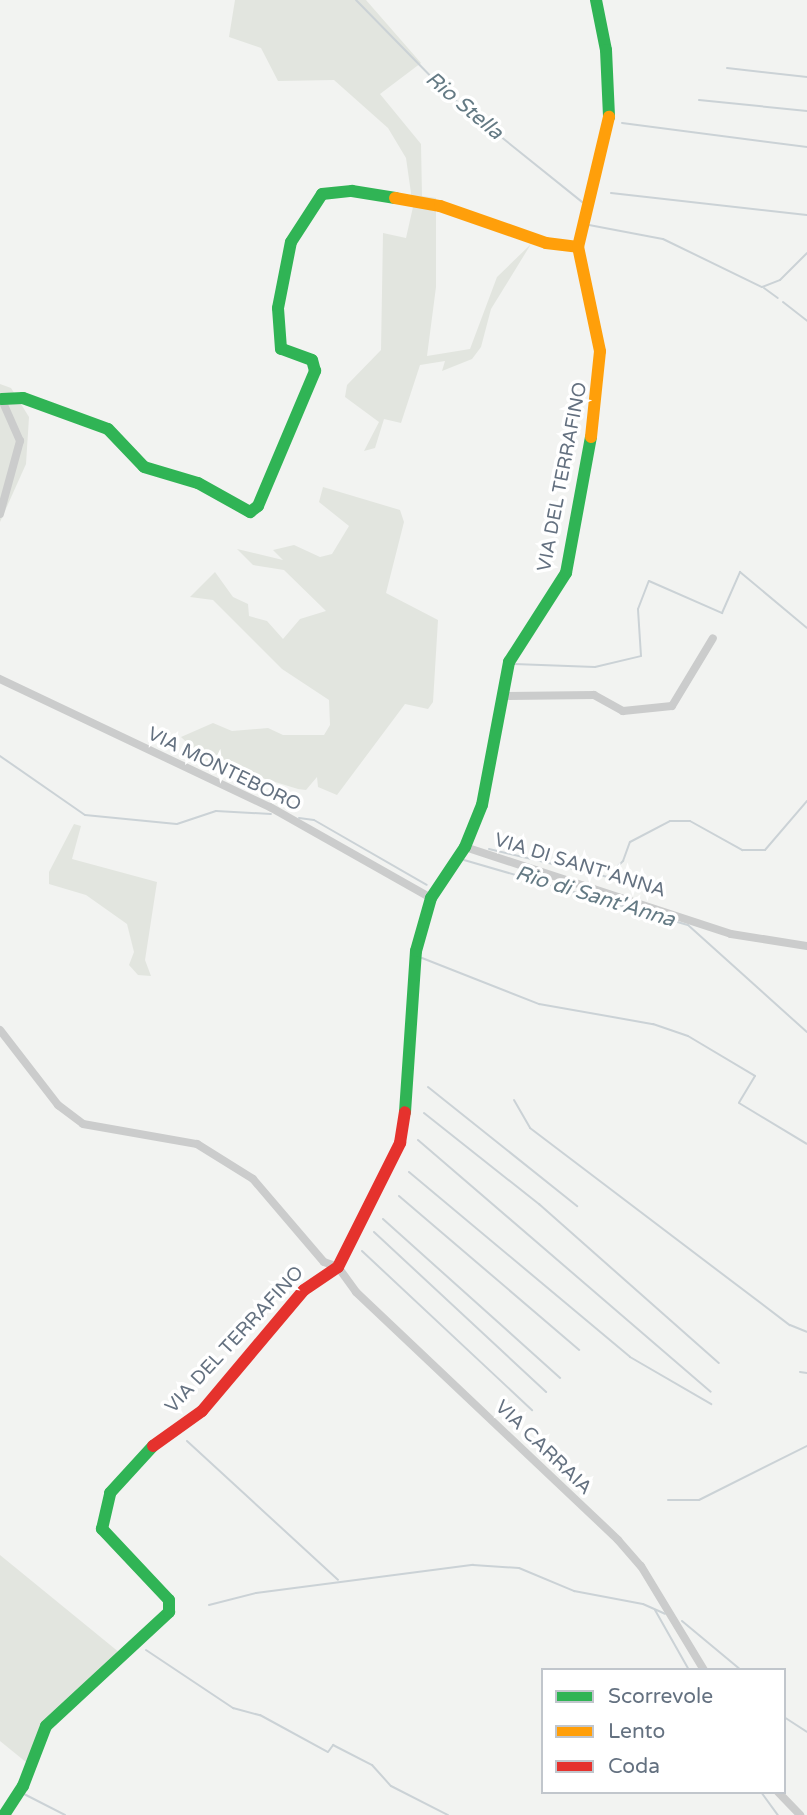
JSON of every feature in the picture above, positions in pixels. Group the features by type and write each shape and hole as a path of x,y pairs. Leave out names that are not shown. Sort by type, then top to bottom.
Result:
{"street":[{"name":"VIA DEL TERRAFINO","path":"4,1815 23,1786 46,1726 169,1612 169,1600 102,1529 110,1493 147,1450 202,1411 304,1290 338,1267 400,1143 410,1075 411,973 431,898 465,847 482,805 502,696 513,653 566,573 600,390 600,351 578,247 609,121 606,51 596,0"},
{"path":"0,514 20,441 1,398 23,398 108,429 144,467 198,483 250,512 258,506 315,371 312,360 281,348 278,309 290,242 323,194 352,191 440,206 551,245 578,247"},
{"path":"502,696 594,695 623,711 672,706 713,638"},
{"name":"VIA MONTEBORO","path":"0,679 270,807 431,898"},
{"name":"VIA DI SANT'ANNA","path":"465,847 731,934 807,946"},
{"name":"VIA CARRAIA","path":"0,1030 66,1113 101,1130 185,1140 220,1155 253,1179 324,1262 338,1267 356,1292 641,1566 703,1668"},
{"path":"780,1794 800,1815"}],"shaded area":[{"path":"235,0 366,0 421,63 380,94 421,144 422,196 436,198 436,287 427,356 470,349 497,277 531,244 491,309 481,347 472,359 442,371 445,361 420,365 401,423 384,419 375,448 364,451 379,422 345,397 347,385 381,350 383,233 406,238 413,207 406,158 388,128 334,80 278,81 261,48 229,37"},
{"path":"0,384 11,388 29,417 26,464 0,522"},
{"path":"323,487 400,510 404,522 386,593 438,620 433,702 428,709 405,704 337,795 318,787 317,777 306,790 298,789 207,761 181,737 213,723 232,731 268,728 283,735 324,735 330,725 329,700 282,669 213,600 190,597 215,572 233,597 248,604 249,616 267,621 283,639 300,619 326,611 284,570 253,565 237,549 283,560 273,550 294,545 320,557 332,554 349,526 319,502"},
{"path":"74,824 81,826 72,859 157,882 145,960 151,976 138,975 129,965 134,952 127,924 86,895 49,884 49,872"},
{"path":"0,1555 120,1653 55,1714 32,1767 0,1741"}],"waterway":[{"name":"Rio Stella","path":"356,0 449,95 582,202"},
{"path":"727,68 807,77"},
{"path":"699,100 807,111"},
{"path":"622,123 807,147"},
{"path":"611,193 807,215"},
{"name":"Rio Stella","path":"589,225 663,239 762,287 780,280 807,253"},
{"path":"764,288 778,298"},
{"path":"783,302 807,321"},
{"path":"514,664 595,667 641,656 638,609 649,581 722,613 740,572 807,628"},
{"name":"Rio di Sant'Anna","path":"0,756 85,815 177,824 216,811 271,814"},
{"path":"489,849 607,877 623,861 630,842 670,821 690,821 742,850 765,850 807,801"},
{"name":"Rio di Sant'Anna","path":"299,818 314,820 427,885"},
{"name":"Rio di Sant'Anna","path":"464,860 688,925 807,1032"},
{"path":"422,958 539,1004 653,1024 688,1036 755,1076 739,1103 807,1144"},
{"path":"428,1087 577,1206"},
{"path":"514,1100 530,1128 790,1325 807,1332"},
{"path":"424,1113 539,1204 719,1363"},
{"path":"418,1140 711,1392"},
{"path":"409,1172 630,1357 711,1404"},
{"path":"399,1196 579,1350"},
{"path":"383,1219 560,1378"},
{"path":"374,1232 546,1392"},
{"path":"362,1251 532,1410"},
{"path":"800,1372 807,1373"},
{"path":"187,1441 338,1580"},
{"path":"668,1500 699,1500 807,1446"},
{"path":"209,1605 256,1593 473,1565 519,1568 574,1591 643,1604 665,1614"},
{"path":"655,1610 688,1668"},
{"path":"682,1621 739,1668"},
{"path":"146,1650 233,1708 260,1715 328,1752 333,1745 372,1765 391,1786 448,1815"},
{"path":"786,1718 807,1732"},
{"path":"24,1794 65,1815"},
{"path":"762,1794 778,1815"}],"traffic: fast":[{"path":"596,0 606,50 609,117"},
{"path":"2,399 23,398 108,429 144,467 198,483 250,512 258,506 315,371 312,360 281,349 278,308 291,242 322,194 352,191 395,198"},
{"path":"405,1112 416,951 431,898 465,847 482,805 509,662 566,573 591,437"},
{"path":"4,1815 23,1786 46,1726 169,1612 169,1600 102,1529 110,1493 153,1446"}],"traffic: slow":[{"path":"591,437 600,351 578,247 609,117"},
{"path":"395,198 440,206 546,243 578,247"}],"traffic: jam":[{"path":"153,1446 202,1411 304,1290 338,1267 400,1143 405,1112"}]}
